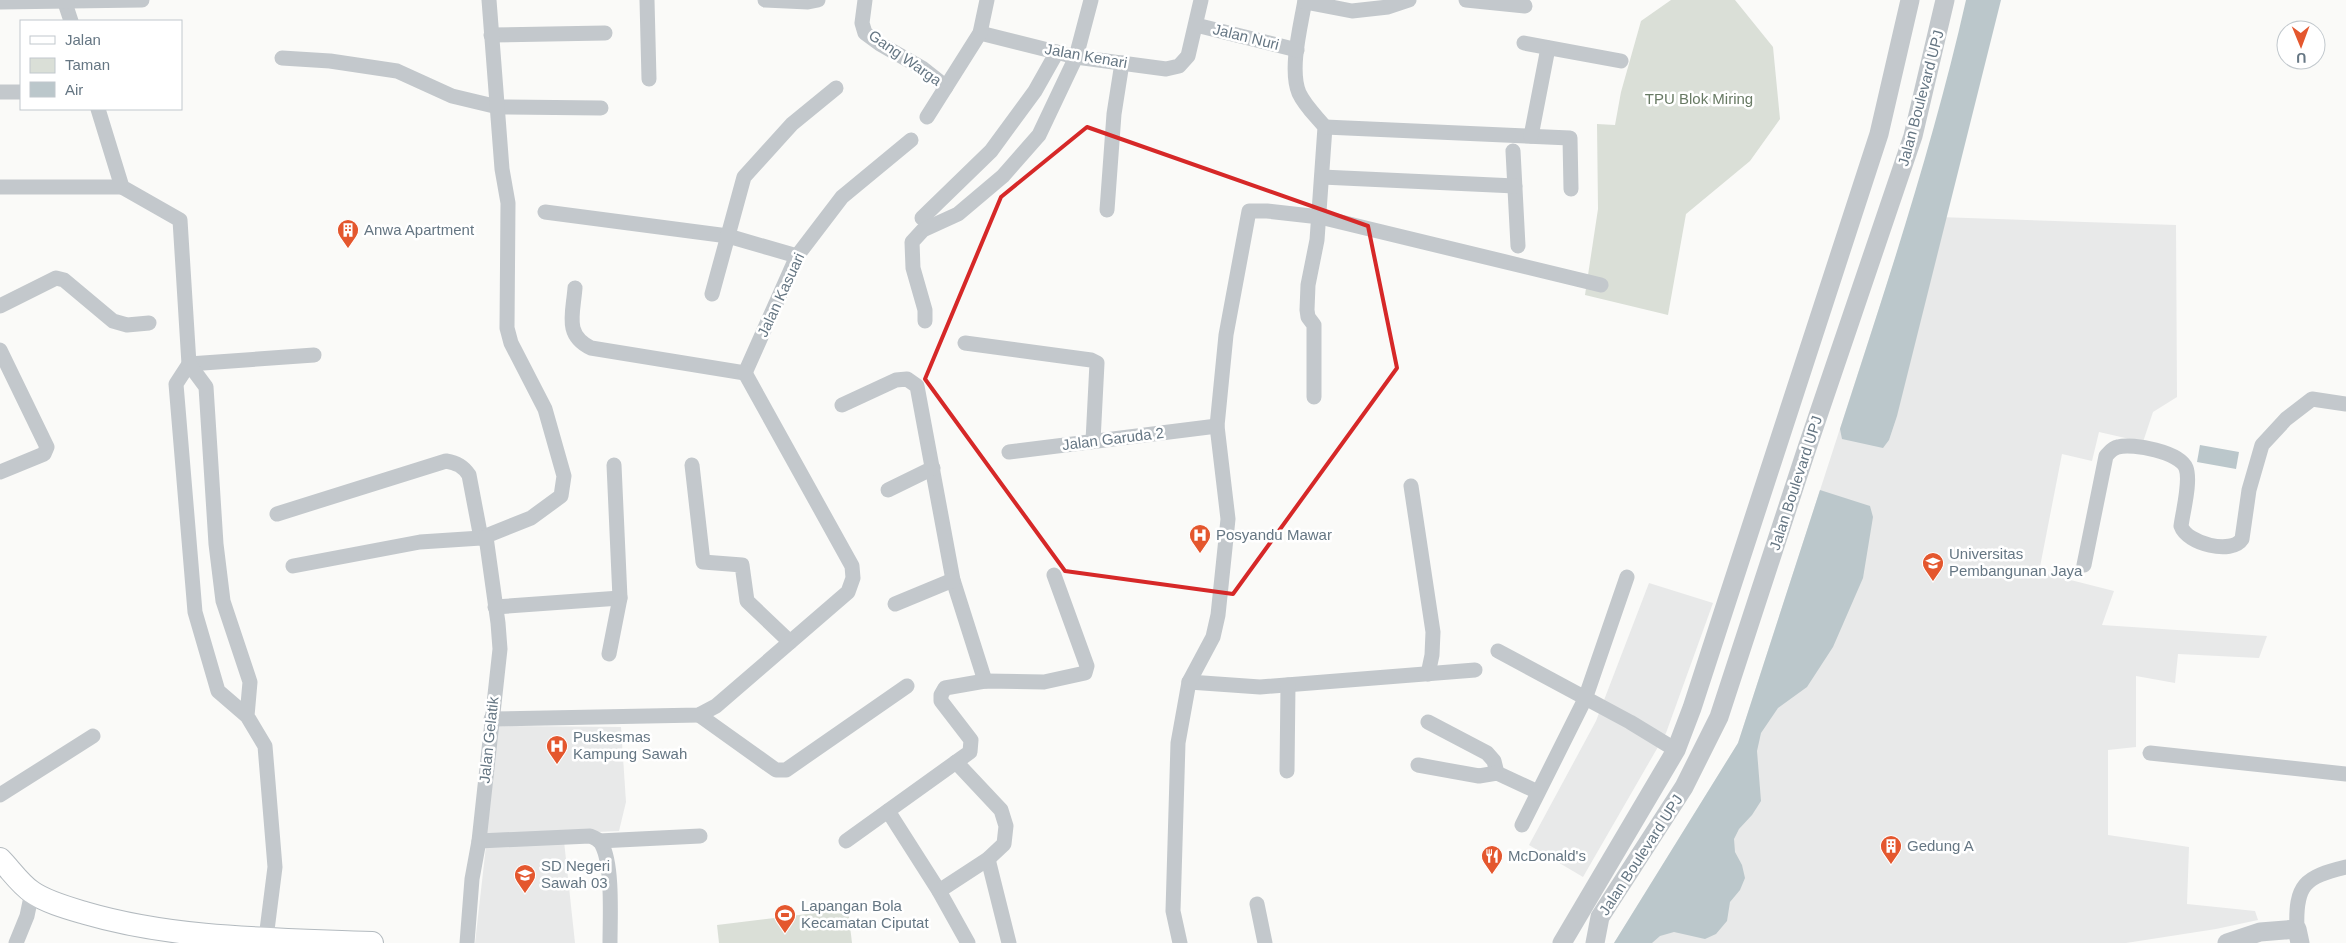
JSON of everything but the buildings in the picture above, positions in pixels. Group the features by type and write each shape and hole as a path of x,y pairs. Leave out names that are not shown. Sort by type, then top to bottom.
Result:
{"main road":[{"path":"0,859 32,892 69,909 114,921 168,931 372,943"}],"street":[{"path":"0,2 142,0"},
{"path":"293,566 420,542 483,537 531,518 562,496 564,481 545,409 510,343 507,328 507,184 502,168 489,0"},
{"path":"647,0 649,80"},
{"path":"765,0 818,0"},
{"name":"Gang Warga","path":"865,0 862,23 865,33 880,44 922,68 946,87"},
{"path":"927,116 980,33 987,0"},
{"path":"925,321 925,310 913,268 912,242 923,230 958,214 1003,176 1039,135 1076,57 1091,0"},
{"path":"1196,25 1201,0"},
{"path":"1314,397 1314,325 1308,317 1308,285 1320,217 1325,127 1306,105 1298,91 1297,50 1305,1 1352,11 1388,7 1409,0"},
{"path":"1466,0 1525,6"},
{"name":"Jalan Boulevard UPJ","path":"1562,943 1676,750 1692,708 1879,134 1910,0"},
{"name":"Jalan Boulevard UPJ","path":"1596,943 1600,917 1684,787 1719,717 1807,448 1913,136 1946,0"},
{"path":"64,1 71,20"},
{"name":"Jalan Kenari","path":"980,33 1076,57 1166,69 1179,66 1188,56 1196,25"},
{"name":"Jalan Nuri","path":"1196,25 1297,50"},
{"path":"491,35 605,33"},
{"path":"1524,43 1621,61"},
{"path":"1531,136 1548,48"},
{"path":"922,218 991,151 1035,90 1057,52"},
{"path":"282,58 330,61 397,71 452,96 498,108 601,108"},
{"path":"1107,210 1114,114 1122,63"},
{"path":"712,294 744,177 792,124 836,88"},
{"path":"0,92 20,92"},
{"path":"98,110 122,187"},
{"path":"1325,127 1570,138 1571,189"},
{"name":"Jalan Kasuari","path":"746,373 797,256 842,197 911,140"},
{"path":"1514,151 1518,246"},
{"path":"1322,176 1515,186"},
{"path":"0,187 122,187 180,220 189,364 206,387 216,544 223,601 250,682 247,716"},
{"path":"1180,943 1173,911 1178,743 1189,682 1213,637 1218,615 1228,520 1217,426 1226,335 1249,211 1267,211 1320,217 1602,285"},
{"path":"545,212 728,236 797,256"},
{"path":"0,306 56,278 64,280 113,321 127,325 149,323"},
{"path":"492,719 699,715 716,706 848,592 853,578 852,566 746,373 592,348 583,344 576,337 572,329 575,288"},
{"path":"965,343 1091,360 1097,364 1093,441"},
{"path":"0,350 47,447 44,454 0,472"},
{"path":"189,364 314,356"},
{"path":"189,364 176,384 195,612 218,691 247,716 265,746 275,858 266,938"},
{"path":"842,405 896,380 907,379 917,386 953,580 985,681"},
{"path":"2084,565 2106,456 2110,451 2117,447 2145,446 2182,461 2186,468 2187,478 2181,526 2183,533 2190,538 2207,544 2232,547 2239,543 2242,538 2249,490 2262,445 2286,419 2312,399 2346,404"},
{"name":"Jalan Garuda 2","path":"1009,452 1217,426"},
{"path":"1780,438 1807,448"},
{"name":"Jalan Gelatik","path":"277,514 446,461 464,467 469,475 483,537 500,649 472,879 467,943"},
{"path":"609,654 620,598 614,465"},
{"path":"692,465 703,562 742,565 747,601 790,642"},
{"path":"888,490 933,468"},
{"path":"1411,486 1433,632 1432,655 1428,674"},
{"path":"846,841 970,752 970,740 941,701 941,695 945,688 985,681 1044,682 1085,673 1087,670 1054,575"},
{"path":"1522,825 1584,699 1627,577"},
{"path":"895,604 953,580"},
{"path":"495,607 620,598"},
{"path":"1498,651 1584,699 1630,722 1676,750"},
{"path":"1189,682 1260,687 1475,670"},
{"path":"1288,685 1288,771"},
{"path":"699,715 776,770 786,770 908,686"},
{"path":"1428,722 1486,753 1494,761 1497,773"},
{"path":"0,795 93,736"},
{"path":"2150,753 2346,774"},
{"path":"939,891 988,859 1004,844 1006,826 1001,810 956,762"},
{"path":"1418,764 1479,776 1497,773 1538,792"},
{"path":"888,811 939,891 968,943"},
{"path":"478,841 590,836 599,841 603,846 608,872 610,943"},
{"path":"599,841 700,836"},
{"path":"988,859 1004,941"},
{"path":"2227,943 2260,932 2298,936 2299,896 2308,883 2318,874 2346,867"},
{"path":"16,943 27,916 32,892"},
{"path":"1257,904 1265,943"}],"highlighted area":[{"path":"1087,127 1368,226 1397,368 1233,594 1065,571 925,379 1001,197"}],"shaded area":[{"name":"Universitas Pembangunan Jaya","path":"1909,216 2176,225 2177,397 2153,412 2143,442 2099,432 2092,461 2062,454 2039,572 2114,591 2102,625 2267,636 2259,658 2178,654 2175,683 2136,676 2136,747 2108,750 2108,835 2189,847 2187,904 2255,911 2258,920 2216,929 2126,943 1614,943 1738,743"},
{"path":"1649,583 1713,603 1666,733 1583,877 1529,845 1596,721"},
{"name":"Puskesmas Kampung Sawah","path":"494,726 621,727 626,802 619,831 485,837"},
{"name":"SD Negeri Sawah 03","path":"564,841 575,943 475,943 486,846"}],"green space":[{"name":"TPU Blok Miring","path":"1671,0 1735,0 1773,47 1780,119 1750,161 1686,214 1668,315 1585,295 1598,209 1597,124 1615,125 1621,92 1641,21"},
{"name":"Lapangan Bola Kecamatan Ciputat","path":"848,909 852,943 719,943 717,925"}],"water":[{"path":"1966,0 2001,0 1897,416 1889,440 1883,448 1842,439 1840,429 1924,162"},
{"path":"2200,445 2239,452 2236,469 2197,462"},
{"path":"1820,490 1870,506 1873,517 1863,578 1833,647 1807,687 1778,708 1761,733 1757,751 1761,801 1752,815 1739,829 1734,839 1735,852 1742,865 1745,878 1740,890 1730,902 1727,921 1716,934 1705,939 1674,932 1660,936 1652,943 1614,943 1738,743"}],"place":[{"name":"Anwa Apartment","path":"348,249"},
{"name":"Posyandu Mawar","path":"1200,554"},
{"name":"Universitas Pembangunan Jaya","path":"1933,582"},
{"name":"Puskesmas Kampung Sawah","path":"557,765"},
{"name":"Gedung A","path":"1891,865"},
{"name":"McDonald's","path":"1492,875"},
{"name":"SD Negeri Sawah 03","path":"525,894"},
{"name":"Lapangan Bola Kecamatan Ciputat","path":"785,934"}]}
